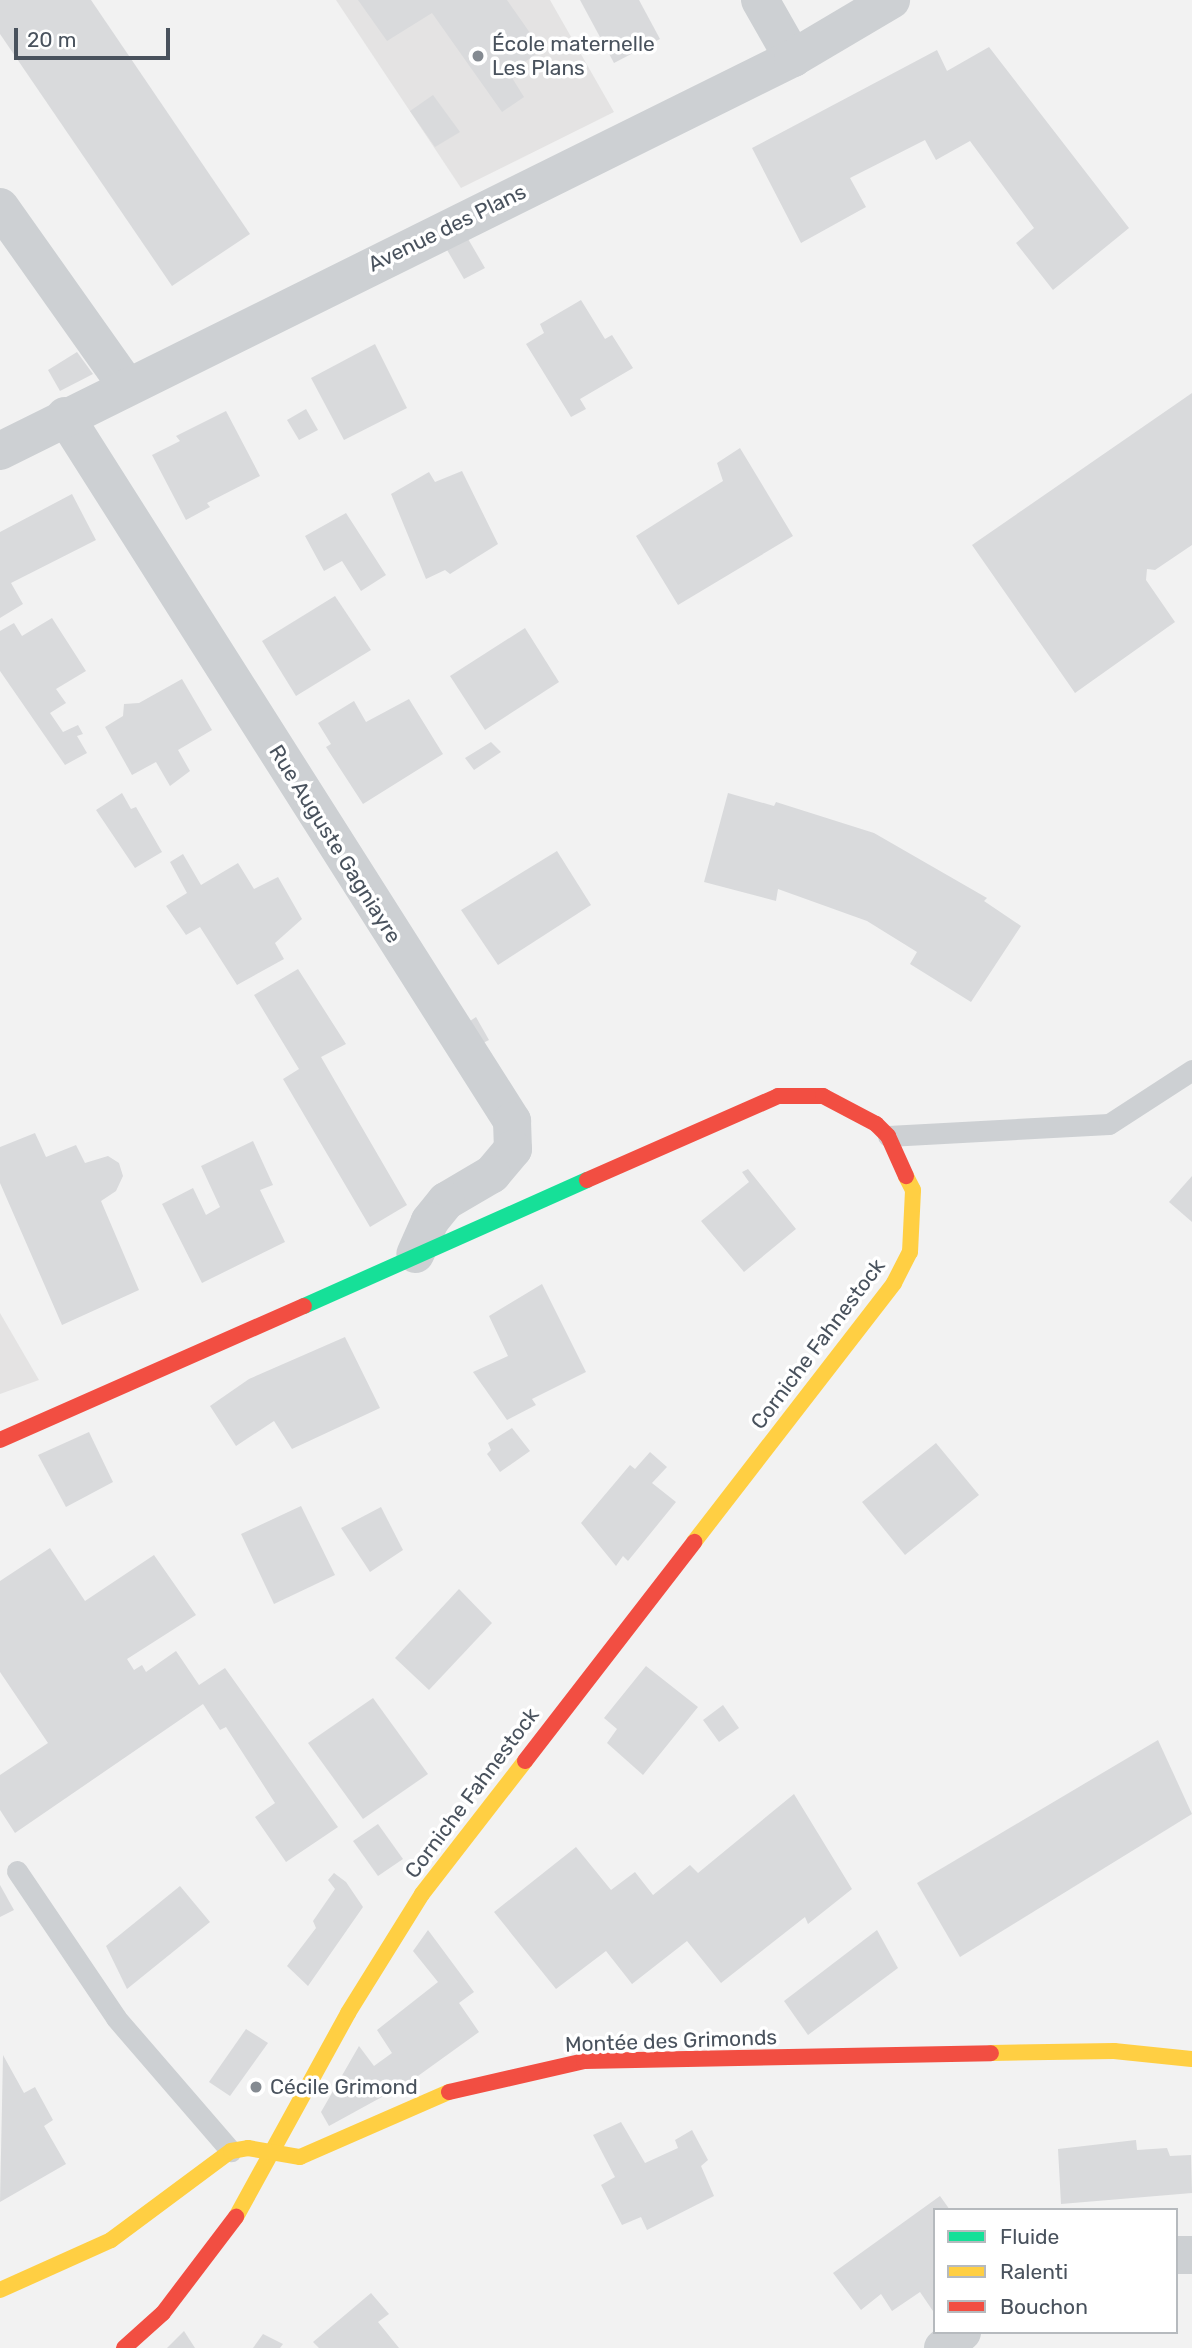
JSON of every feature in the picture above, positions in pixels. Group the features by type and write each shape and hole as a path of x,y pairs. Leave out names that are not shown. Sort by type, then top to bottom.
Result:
{"main road":[{"name":"Corniche Fahnestock","path":"0,1440 415,1254 778,1096 823,1096 856,1109 888,1136 913,1190 915,1220 910,1252 894,1283 422,1894 348,2012 208,2259 163,2313 124,2348"},
{"name":"Montée des Grimonds","path":"231,2151 271,2152 300,2157 464,2085 584,2061 1114,2051 1192,2059"},
{"path":"0,2290 111,2240 231,2151"}],"street":[{"path":"760,0 793,58"},
{"name":"Avenue des Plans","path":"0,451 126,385 793,58 891,0"},
{"path":"0,207 126,385"},
{"name":"Rue Auguste Gagniayre","path":"65,416 512,1121 513,1149 492,1174 446,1201 430,1221 415,1254"},
{"path":"943,2348 959,2334"}],"lane":[{"path":"888,1136 1109,1124 1192,1070"},
{"path":"17,1871 117,2018 231,2151"}],"shaded area":[{"name":"École maternelle Les Plans","path":"336,0 550,0 614,112 461,188"},
{"path":"0,1313 39,1380 0,1394"}],"building":[{"path":"0,0 91,0 250,234 172,286 0,34"},
{"path":"358,0 507,0 542,50 509,73 524,97 502,112 432,13 387,41"},
{"path":"580,0 639,0 660,39 614,63"},
{"path":"989,47 1129,228 1053,290 1016,243 1034,228 970,141 936,160 925,140 850,178 866,207 801,243 752,148 937,50 947,71"},
{"path":"433,95 460,132 435,147 410,111"},
{"path":"464,232 485,268 464,279 443,243"},
{"path":"581,300 605,339 612,335 633,368 580,399 586,409 571,417 526,344 544,333 540,324"},
{"path":"375,344 407,408 344,440 311,378"},
{"path":"77,352 93,374 60,391 48,370"},
{"path":"1192,393 1192,545 1155,570 1147,569 1146,580 1175,622 1075,693 972,545"},
{"path":"306,409 318,430 299,440 287,420"},
{"path":"226,411 260,476 207,503 210,507 186,520 152,455 180,441 176,436"},
{"path":"740,448 793,536 678,605 636,536 723,481 717,463"},
{"path":"462,471 498,544 450,574 445,570 426,579 391,494 429,472 435,482"},
{"path":"72,494 96,540 11,583 23,604 0,618 0,532"},
{"path":"346,513 386,575 361,591 342,561 324,571 305,536"},
{"path":"335,596 371,650 296,696 262,641"},
{"path":"52,618 86,671 56,689 66,703 50,713 63,732 78,725 83,734 77,736 87,753 65,765 0,671 0,631 14,623 22,636"},
{"path":"525,628 559,682 485,730 450,676"},
{"path":"182,679 212,730 178,750 190,771 170,786 156,762 132,775 105,727 123,716 124,704 139,703"},
{"path":"409,699 443,754 363,804 326,747 331,744 318,723 354,701 366,722"},
{"path":"491,742 501,752 474,770 465,758"},
{"path":"122,793 131,809 136,807 162,852 135,868 96,810"},
{"path":"728,793 774,806 776,802 874,833 987,898 984,901 1021,926 971,1002 910,964 917,952 867,921 778,889 776,901 704,882"},
{"path":"557,851 591,905 498,965 461,910"},
{"path":"183,854 201,885 238,863 254,889 278,877 302,919 275,943 284,959 237,985 200,927 186,935 166,906 187,893 170,862"},
{"path":"298,969 346,1044 321,1057 407,1205 370,1227 283,1079 299,1069 254,995"},
{"path":"476,1017 489,1040 481,1044 467,1023"},
{"path":"35,1133 46,1157 76,1145 85,1163 108,1156 119,1163 123,1176 116,1191 101,1201 139,1290 62,1325 0,1183 0,1147"},
{"path":"253,1141 273,1185 260,1190 285,1242 202,1283 162,1204 193,1188 206,1215 220,1207 201,1166"},
{"path":"748,1169 796,1229 744,1272 701,1221 749,1182 742,1172"},
{"path":"1192,1176 1192,1222 1169,1202"},
{"path":"542,1284 586,1372 532,1399 536,1405 507,1420 473,1372 508,1356 489,1316"},
{"path":"345,1337 380,1408 292,1449 274,1421 236,1446 210,1406 249,1379"},
{"path":"512,1428 530,1451 500,1472 487,1454 491,1450 488,1443"},
{"path":"89,1432 113,1482 66,1507 38,1455"},
{"path":"936,1443 979,1495 905,1555 862,1502"},
{"path":"650,1452 667,1467 652,1483 676,1502 628,1561 623,1556 616,1566 581,1523 630,1465 635,1469"},
{"path":"301,1506 335,1575 274,1604 241,1534"},
{"path":"381,1507 403,1550 370,1572 341,1528"},
{"path":"50,1548 85,1601 154,1555 196,1615 127,1659 134,1670 142,1665 146,1672 176,1651 199,1685 225,1668 338,1827 286,1862 255,1817 275,1803 226,1727 220,1730 203,1704 15,1833 0,1810 0,1775 48,1743 0,1672 0,1581"},
{"path":"459,1589 492,1623 429,1690 395,1658"},
{"path":"646,1666 698,1707 643,1775 607,1743 617,1729 604,1718"},
{"path":"373,1698 428,1774 363,1819 308,1743"},
{"path":"723,1705 739,1728 719,1742 703,1720"},
{"path":"1158,1740 1192,1814 960,1957 917,1883"},
{"path":"794,1794 852,1889 808,1924 805,1917 721,1983 687,1941 632,1984 606,1951 556,1989 494,1912 576,1847 611,1890 635,1872 653,1895 690,1865 698,1873"},
{"path":"378,1824 403,1859 378,1876 353,1841"},
{"path":"334,1873 346,1882 363,1907 308,1986 287,1966 316,1928 313,1921 335,1889 328,1880"},
{"path":"0,1885 14,1910 0,1917"},
{"path":"180,1886 210,1922 127,1989 106,1946"},
{"path":"428,1930 474,1992 459,2003 479,2032 411,2081 329,2126 321,2112 359,2046 374,2066 392,2053 377,2030 438,1982 413,1951"},
{"path":"877,1930 898,1968 808,2035 784,2001"},
{"path":"246,2029 268,2043 230,2096 209,2082"},
{"path":"3,2055 24,2093 35,2087 53,2120 44,2126 66,2164 0,2202"},
{"path":"621,2122 645,2163 678,2148 675,2140 692,2130 708,2160 701,2166 714,2196 647,2230 641,2217 622,2225 601,2185 615,2177 593,2135"},
{"path":"1136,2140 1137,2150 1167,2148 1170,2156 1191,2155 1192,2193 1061,2204 1058,2149"},
{"path":"940,2196 949,2208 933,2208 933,2311 920,2292 892,2311 881,2294 861,2310 833,2273"},
{"path":"371,2293 389,2314 378,2322 399,2348 319,2348 313,2342"},
{"path":"184,2331 195,2348 167,2348"},
{"path":"263,2334 283,2344 280,2348 253,2348"}],"traffic: fast":[{"path":"304,1306 587,1180"}],"traffic: slow":[{"path":"694,1542 894,1283 910,1252 913,1190 906,1176"},
{"path":"236,2217 348,2013 422,1894 525,1761"},
{"path":"991,2053 1114,2051 1192,2059"},
{"path":"0,2290 111,2240 231,2151 248,2148 300,2157 449,2092"}],"traffic: jam":[{"path":"587,1180 778,1096 823,1096 876,1124 888,1136 906,1176"},
{"path":"0,1440 304,1306"},
{"path":"525,1761 694,1542"},
{"path":"449,2092 584,2061 991,2053"},
{"path":"124,2348 163,2313 236,2217"}],"place":[{"name":"École maternelle Les Plans","path":"478,56"},
{"name":"Cécile Grimond","path":"256,2087"}]}
